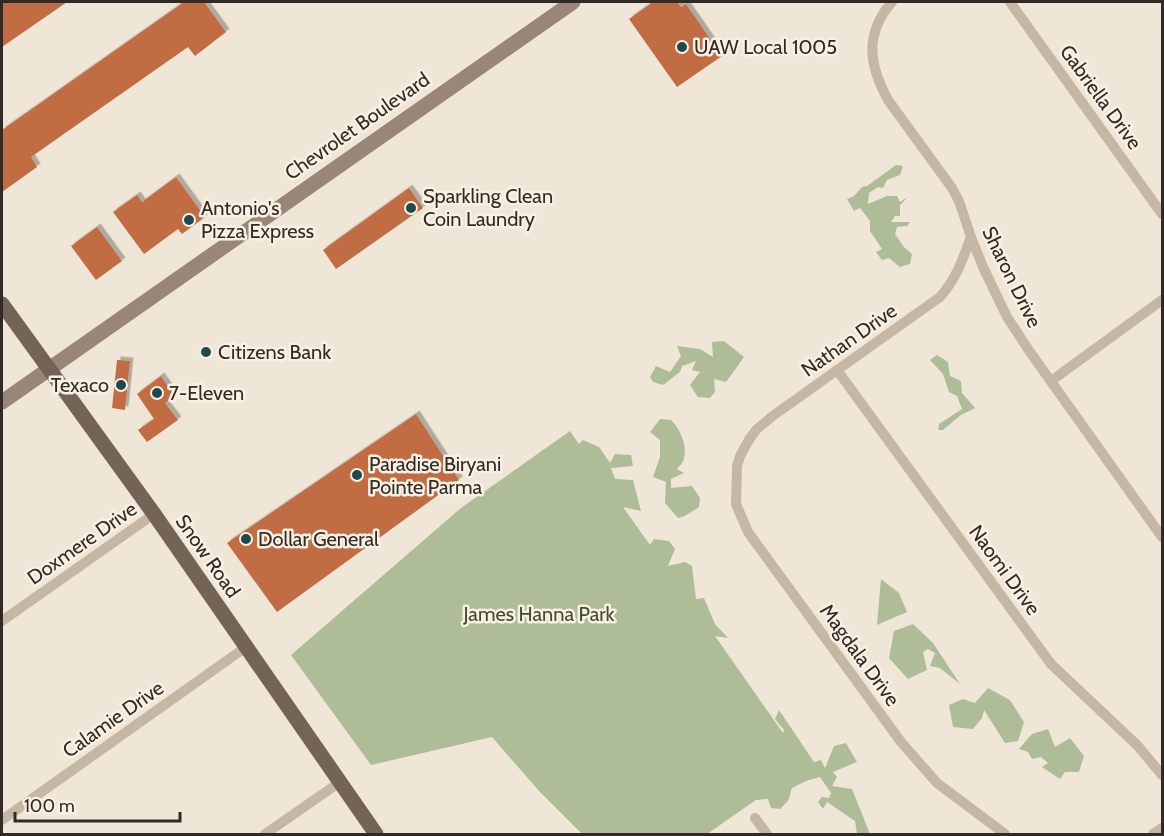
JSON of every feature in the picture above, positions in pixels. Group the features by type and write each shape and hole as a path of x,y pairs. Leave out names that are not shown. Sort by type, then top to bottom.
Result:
{"main road":[{"name":"Chevrolet Boulevard","path":"2,402 573,2"},
{"name":"Snow Road","path":"2,304 154,514 376,834"}],"street":[{"name":"Sharon Drive","path":"892,2 881,16 875,30 872,51 875,72 880,85 888,100 952,188 983,267 1007,317 1162,537"},
{"name":"Gabriella Drive","path":"1010,2 1162,214"},
{"name":"Nathan Drive","path":"737,466 745,446 757,429 940,297 961,266 971,237"},
{"path":"1051,381 1162,300"},
{"name":"Naomi Drive","path":"837,370 1051,664 1137,745 1162,775"},
{"name":"Magdala Drive","path":"737,466 736,504 748,532 901,742 937,783 1005,834"},
{"name":"Doxmere Drive","path":"2,621 154,514"},
{"name":"Calamie Drive","path":"2,820 246,646"},
{"path":"265,834 340,782"},
{"path":"755,818 767,834"},
{"path":"1153,834 1162,828"}],"green space":[{"path":"896,165 903,166 900,175 887,180 883,188 878,187 869,193 868,204 887,196 897,196 900,202 908,197 900,205 900,216 895,216 891,222 910,222 907,226 897,227 895,234 912,254 910,264 900,267 889,258 882,260 876,252 882,249 870,231 870,221 860,208 854,211 847,199"},
{"path":"724,341 744,357 726,382 714,379 715,392 710,398 698,397 690,385 700,372 692,370 696,361 682,366 680,372 663,385 653,382 650,377 656,366 670,372 681,356 677,346 700,349 713,357 712,342"},
{"path":"937,355 948,362 950,376 961,381 962,393 975,408 961,415 943,430 938,430 939,424 962,409 957,396 949,392 943,374 930,360"},
{"path":"660,419 671,420 678,428 685,450 683,461 677,469 684,473 671,479 671,488 692,486 700,498 699,507 678,518 665,503 666,482 653,477 660,457 660,440 650,432"},
{"name":"James Hanna Park","path":"570,431 579,444 583,440 599,447 610,463 615,454 631,455 633,466 611,468 615,479 633,480 641,511 623,507 650,545 654,539 669,541 675,549 668,566 685,562 692,566 696,599 704,598 715,624 728,638 715,636 783,733 784,730 775,719 779,710 814,762 821,760 825,768 834,746 846,743 857,762 833,772 837,777 832,786 852,789 870,834 857,834 855,821 827,802 823,809 818,802 822,797 829,798 831,793 820,777 792,788 788,801 780,809 771,808 768,799 756,800 707,834 582,834 539,791 492,737 371,765 291,655 461,508"},
{"path":"881,579 899,593 907,612 877,625"},
{"path":"913,624 933,643 960,684 940,668 930,666 935,653 928,649 923,652 927,670 908,679 889,658 894,631"},
{"path":"988,688 1010,700 1024,722 1018,741 1005,743 984,710 982,718 973,729 953,727 949,705 963,699 975,703"},
{"path":"1048,729 1055,747 1070,738 1084,756 1079,772 1065,772 1060,779 1042,767 1048,763 1041,757 1032,759 1028,752 1019,749 1032,734"}],"building":[{"path":"2,2 67,2 2,47"},
{"path":"184,2 204,2 226,32 195,56 188,47 31,157 37,167 2,192 2,130"},
{"name":"UAW Local 1005","path":"653,2 677,2 681,7 686,4 722,56 677,87 629,19"},
{"path":"176,177 205,217 182,234 178,229 144,254 113,212 137,195 142,202"},
{"path":"409,188 423,208 336,269 323,250"},
{"path":"97,227 122,261 96,280 71,246"},
{"name":"Texaco","path":"117,360 130,361 125,410 112,408"},
{"path":"161,376 175,396 165,403 178,420 147,442 138,430 154,419 137,394"},
{"path":"416,414 459,480 277,612 227,543"}],"place":[{"name":"UAW Local 1005","path":"682,47"},
{"name":"Sparkling Clean Coin Laundry","path":"411,208"},
{"name":"Antonio's Pizza Express","path":"189,220"},
{"name":"Citizens Bank","path":"206,352"},
{"name":"Texaco","path":"121,385"},
{"name":"7-Eleven","path":"157,393"},
{"name":"Paradise Biryani Pointe Parma","path":"357,475"},
{"name":"Dollar General","path":"246,539"}]}
